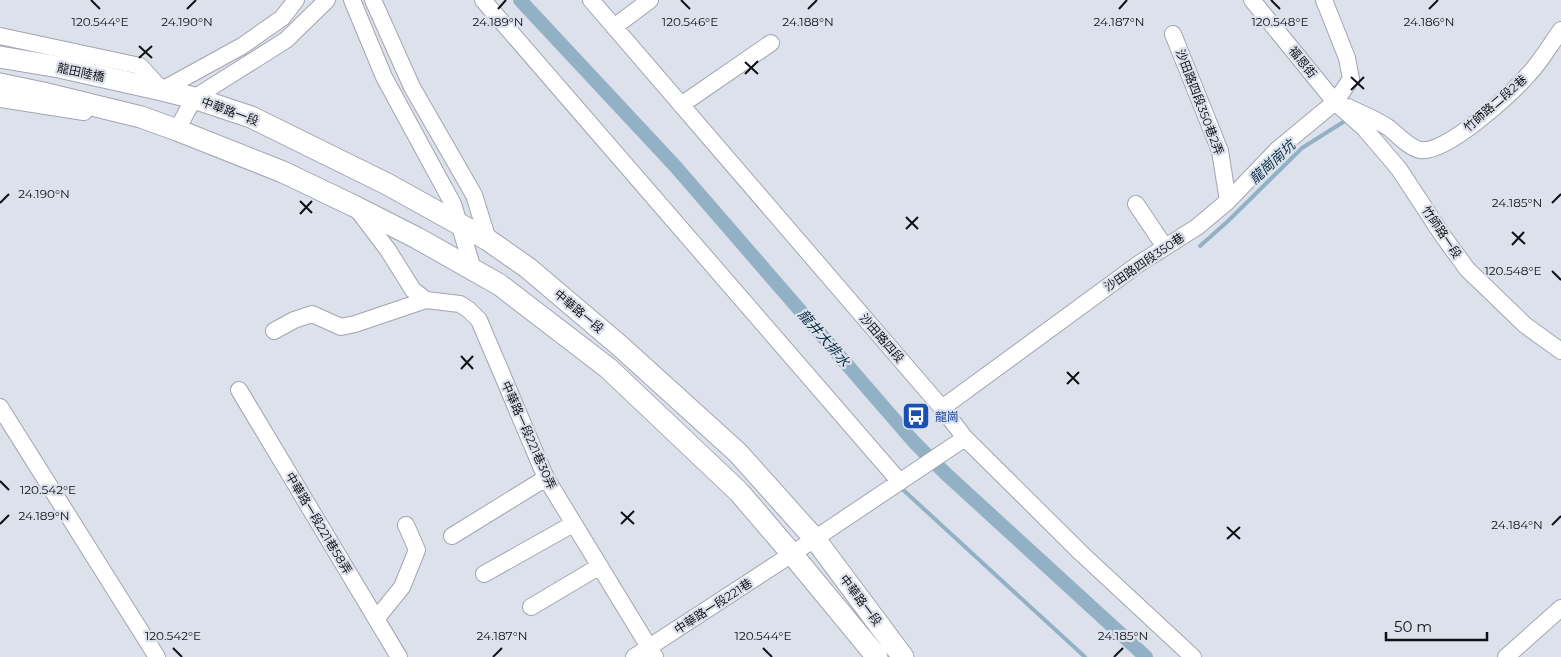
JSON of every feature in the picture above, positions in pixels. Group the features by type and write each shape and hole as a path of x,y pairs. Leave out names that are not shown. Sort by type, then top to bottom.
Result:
{"main road":[{"name":"龍田陸橋","path":"0,57 59,67 162,90"},
{"name":"中華路一段","path":"0,84 141,117 283,172 354,206 500,285 608,368 739,492 877,657"},
{"name":"中華路一段","path":"162,90 194,98 251,117 386,184 458,223 488,240 528,268 695,412 738,453 815,539 903,657"}],"street":[{"path":"0,36 140,66 162,90 242,46 282,18 296,0"},
{"path":"0,99 99,114 177,130 194,98 286,40 327,0"},
{"path":"352,0 384,77 453,204 473,269"},
{"path":"373,0 412,87 474,195 488,240"},
{"path":"483,0 906,478"},
{"name":"沙田路四段","path":"591,0 942,408 965,438 1081,552 1193,657"},
{"path":"614,26 650,0"},
{"name":"福恩街","path":"1252,0 1335,102"},
{"name":"沙田路四段350巷","path":"942,408 1140,263 1197,227 1228,201 1277,150 1335,102 1351,79 1347,58 1324,0"},
{"name":"竹師路二段2巷","path":"1335,102 1375,119 1419,150 1431,150 1441,146 1478,121 1510,92 1528,75 1561,30"},
{"name":"沙田路四段350巷2弄","path":"1173,34 1220,151 1228,201"},
{"path":"681,105 772,43"},
{"name":"竹師路一段","path":"1335,102 1364,128 1399,169 1467,269 1525,324 1561,351"},
{"path":"1136,204 1165,247"},
{"path":"354,206 388,250 413,290 426,300"},
{"path":"274,331 294,320 312,314 341,327 426,300"},
{"name":"中華路一段221巷30弄","path":"426,300 460,304 479,320 546,478 652,652"},
{"name":"中華路一段221巷58弄","path":"238,390 399,657"},
{"path":"0,407 157,657"},
{"name":"中華路一段221巷","path":"634,657 652,652 792,554 965,438"},
{"path":"452,536 546,478"},
{"path":"484,574 573,524"},
{"path":"377,618 402,586 417,550 406,525"},
{"path":"531,607 600,566"},
{"path":"1506,657 1561,608"}],"waterway":[{"name":"龍井大排水","path":"520,0 675,166 914,442 945,473 1146,657"},
{"name":"龍崗南坑","path":"1200,246 1302,148 1348,119"},
{"path":"900,487 1085,657"}],"place":[{"name":"龍崗","path":"916,416"}]}
